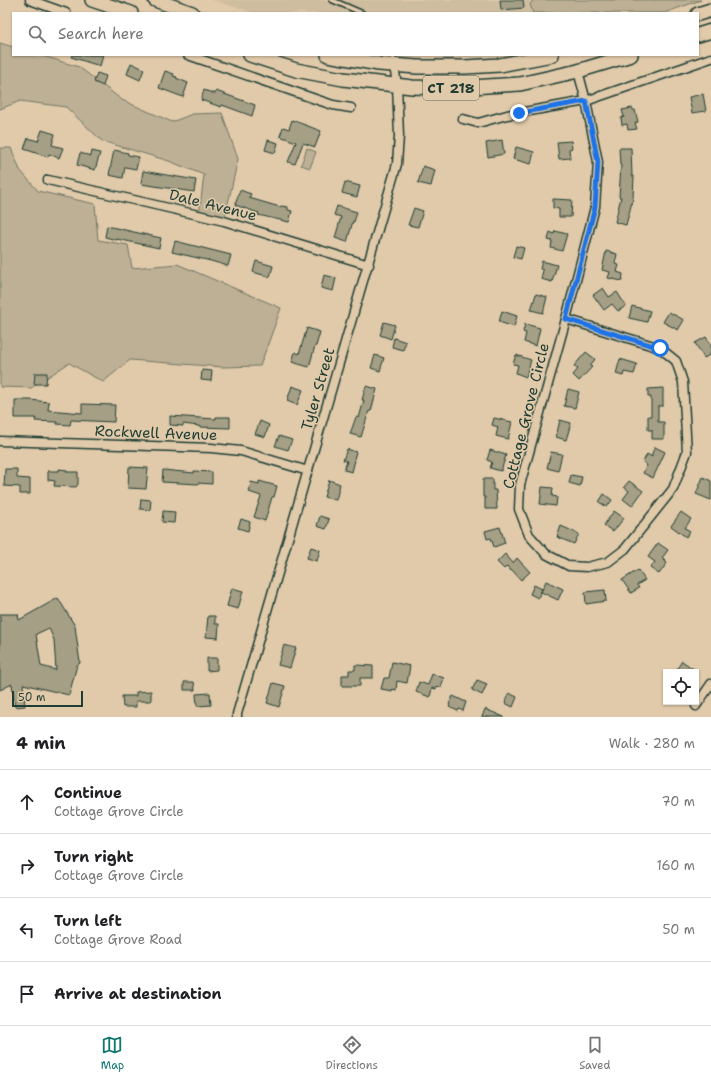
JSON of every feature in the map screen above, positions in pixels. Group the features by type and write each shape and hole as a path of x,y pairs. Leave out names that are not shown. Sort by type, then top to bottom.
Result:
{"main road":[{"path":"92,0 128,12"},
{"path":"155,0 189,12"},
{"path":"699,14 711,10"},
{"path":"699,35 711,31"},
{"name":"CT 218","path":"253,56 296,70 322,76 412,87 441,88 520,84 578,71 628,56"},
{"name":"CT 218","path":"334,56 379,64 394,60 417,67 465,67 493,65 546,56"}],"street":[{"path":"30,0 63,12"},
{"path":"191,56 333,105 351,108"},
{"path":"463,119 478,122 586,101 711,58"},
{"name":"Tyler Street","path":"237,717 397,164 399,136 397,85 394,60"},
{"name":"Cottage Grove Circle","path":"566,319 660,348 676,361 684,382 687,452 673,489 625,549 608,562 587,567 569,566 546,554 529,535 519,509 520,485 595,207 598,162 586,101 578,71"},
{"name":"Dale Avenue","path":"48,180 224,221 369,265"},
{"name":"Rockwell Avenue","path":"0,441 210,448 241,451 308,471"},
{"path":"696,706 711,684"}],"lane":[{"path":"332,0 360,12"}],"shaded area":[{"path":"212,0 534,0 530,4 533,12 252,12"},
{"path":"534,0 701,0 667,12 533,12 530,4"},
{"path":"0,43 12,47 12,56 43,56 79,67 122,100 172,122 192,114 222,113 238,159 224,221 199,215 204,175 169,161 102,141 66,107 20,101 0,109"},
{"path":"0,148 11,148 20,170 38,191 95,204 98,240 128,245 132,268 177,264 281,308 260,366 223,367 130,360 103,382 69,363 31,388 0,387"},
{"path":"307,148 316,152 310,168 301,165"}],"building":[{"path":"500,0 523,0 524,8 501,10"},
{"path":"72,56 103,56 100,66"},
{"path":"131,63 144,69 140,80 127,74"},
{"path":"165,71 174,74 173,76 177,77 176,78 188,83 183,97 159,88"},
{"path":"97,73 106,76 103,86 94,82"},
{"path":"204,90 215,94 216,91 255,105 252,116 222,105 221,107 201,100"},
{"path":"703,94 706,111 692,113 689,97"},
{"path":"632,108 635,110 638,122 635,123 637,129 628,130 627,124 622,125 621,118 624,117 622,110"},
{"path":"292,120 321,131 315,147 303,143 295,164 288,162 296,142 280,136 283,127 289,129"},
{"path":"42,130 55,134 52,145 63,148 59,158 49,154 48,157 24,149 28,138 38,141"},
{"path":"268,140 278,143 275,153 265,150"},
{"path":"502,140 504,154 488,157 486,143"},
{"path":"571,141 572,148 569,149 570,158 559,159 557,142"},
{"path":"516,147 534,152 531,164 513,159"},
{"path":"619,148 631,148 632,176 634,176 633,198 626,225 615,222 621,197 619,197 621,165"},
{"path":"114,150 139,157 136,169 125,167 123,178 109,175"},
{"path":"92,151 100,153 95,170 77,165 80,153 91,156"},
{"path":"423,166 435,170 431,186 418,183"},
{"path":"143,171 196,180 194,192 141,184"},
{"path":"345,182 360,186 357,197 342,193"},
{"path":"240,190 251,194 249,198 280,207 288,207 288,210 292,211 289,222 258,215 259,213 235,205"},
{"path":"553,199 572,200 571,217 559,217 559,209 553,208"},
{"path":"337,206 357,212 347,242 335,238 341,217 334,215"},
{"path":"414,208 423,211 418,227 408,225"},
{"path":"107,226 161,238 159,248 105,237"},
{"path":"555,231 567,234 562,251 551,248 552,241 548,240 550,232 554,234"},
{"path":"175,241 231,255 228,266 172,252"},
{"path":"516,246 524,248 521,259 513,257"},
{"path":"606,251 617,254 615,264 619,265 617,272 623,274 622,281 608,278 610,272 602,270"},
{"path":"256,261 273,266 270,277 253,272"},
{"path":"542,261 557,265 552,282 541,279 543,270 540,269"},
{"path":"324,275 336,278 333,291 321,288"},
{"path":"603,288 609,297 617,292 626,306 618,311 612,304 604,310 593,295"},
{"path":"536,294 547,297 543,313 531,310"},
{"path":"632,306 650,311 647,322 629,318"},
{"path":"502,311 517,316 514,327 499,322"},
{"path":"669,312 684,320 678,330 663,322"},
{"path":"384,322 395,325 391,339 380,335"},
{"path":"525,324 540,328 536,346 524,342 526,333 523,332"},
{"path":"307,328 320,332 309,367 292,362 295,352 299,354"},
{"path":"706,337 711,345 711,354 704,358 695,343"},
{"path":"394,338 406,342 403,350 392,347"},
{"path":"586,352 595,359 590,366 592,367 579,381 573,375 578,369 574,366"},
{"path":"375,355 384,358 380,371 371,368"},
{"path":"516,355 531,360 526,377 516,373 518,365 513,364"},
{"path":"620,359 637,364 634,374 624,372 623,376 616,374"},
{"path":"202,370 212,371 211,381 201,380"},
{"path":"35,373 47,373 46,384 34,384"},
{"path":"292,386 303,390 297,405 287,401"},
{"path":"366,386 377,389 371,411 369,411 361,437 350,434 356,417 359,418"},
{"path":"663,388 663,406 658,406 658,422 664,422 664,439 652,439 652,430 648,430 648,416 651,416 651,397 648,397 648,389"},
{"path":"568,389 579,392 575,408 564,406"},
{"path":"15,400 49,402 48,410 82,413 82,404 115,405 114,422 71,420 70,425 57,424 57,422 35,421 36,418 15,418"},
{"path":"170,416 216,419 216,417 230,417 230,428 199,427 183,424 183,426 170,425"},
{"path":"494,418 512,422 508,439 496,436 498,427 492,425"},
{"path":"560,420 571,423 566,440 556,437"},
{"path":"260,421 269,425 265,437 255,434"},
{"path":"279,436 292,440 288,450 275,446"},
{"path":"655,447 665,452 653,478 643,473 647,465 643,462 647,454 652,457"},
{"path":"347,449 356,452 352,472 344,470 347,461 343,460"},
{"path":"490,450 506,455 501,471 490,468 492,462 487,460"},
{"path":"551,452 562,454 558,471 547,468"},
{"path":"129,467 148,468 146,489 128,488"},
{"path":"5,469 17,469 17,478 30,479 30,494 20,494 20,487 4,486"},
{"path":"59,469 67,470 67,472 78,472 78,484 76,487 54,486 55,481 48,480 48,471 59,471"},
{"path":"163,470 194,473 194,471 212,472 212,484 162,482"},
{"path":"571,475 582,477 580,486 569,483"},
{"path":"703,477 711,481 711,500 696,494"},
{"path":"483,479 493,479 493,490 496,490 497,509 485,509"},
{"path":"329,480 340,484 336,500 324,497"},
{"path":"259,481 277,486 265,521 254,517 261,496 249,492 251,482 259,484"},
{"path":"629,481 643,491 632,506 623,499 629,491 624,487"},
{"path":"542,487 553,488 552,496 557,497 556,506 540,504"},
{"path":"604,494 612,500 607,507 599,502"},
{"path":"141,499 151,500 150,510 140,509"},
{"path":"163,511 175,512 174,523 162,522"},
{"path":"614,511 624,518 613,532 604,525"},
{"path":"681,512 691,519 685,528 690,531 686,537 671,526"},
{"path":"320,516 329,519 326,529 317,526"},
{"path":"241,519 250,522 248,531 238,528"},
{"path":"561,526 579,534 574,544 557,537"},
{"path":"500,527 505,543 494,547 491,538 487,539 485,531"},
{"path":"658,543 668,550 662,558 667,563 659,574 650,568 655,562 648,557"},
{"path":"311,547 320,550 317,561 307,558"},
{"path":"505,554 513,563 517,558 530,572 521,580 507,566 504,569 497,562"},
{"path":"638,570 645,580 637,585 639,588 631,593 622,580"},
{"path":"546,581 563,589 558,600 541,592"},
{"path":"534,585 542,589 538,598 530,594"},
{"path":"232,588 243,591 238,609 227,606"},
{"path":"605,590 606,601 586,604 585,592"},
{"path":"58,598 75,626 80,663 77,665 69,695 23,684 25,706 15,707 12,684 0,690 0,614 18,614 19,620","holes":["49,628 54,640 56,670 41,666 36,634"]},
{"path":"208,616 215,616 215,624 219,624 218,638 206,637"},
{"path":"284,645 296,648 290,668 278,665"},
{"path":"207,658 217,658 217,670 207,671"},
{"path":"682,661 694,669 677,669"},
{"path":"392,662 410,666 407,683 397,681 396,690 392,689 392,691 381,689 384,678 389,678"},
{"path":"355,665 373,666 373,678 360,678 360,686 342,686 342,675 349,675 349,670 355,670"},
{"path":"432,674 444,678 441,687 437,686 436,689 432,688 430,697 416,692 419,682 428,685"},
{"path":"477,680 487,684 482,695 472,690"},
{"path":"184,682 194,682 195,690 184,690"},
{"path":"273,683 285,686 279,707 267,703"},
{"path":"151,691 151,701 136,701 136,707 123,707 122,696 136,696 136,692"},
{"path":"210,693 211,705 197,706 196,694"},
{"path":"509,693 517,697 513,707 505,703"},
{"path":"453,696 466,702 463,711 459,709 458,711 449,707"},
{"path":"485,709 504,717 482,717"}],"route":[{"path":"519,113 586,101 598,162 595,207 566,319 660,348"}]}
